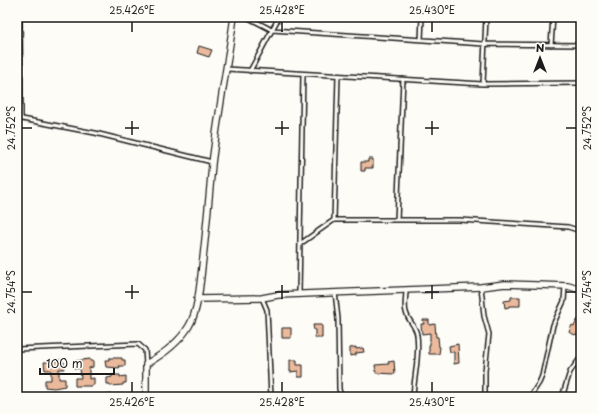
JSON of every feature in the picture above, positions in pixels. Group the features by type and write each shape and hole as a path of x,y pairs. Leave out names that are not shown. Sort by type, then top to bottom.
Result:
{"street":[{"path":"146,396 146,364 162,355 185,331 194,315 206,240 213,162 234,17"},
{"path":"197,299 262,298 278,295 335,292 406,291 481,287 505,284 565,286 581,290"}],"lane":[{"path":"20,17 21,119"},
{"path":"247,17 272,30 484,44 581,45"},
{"path":"250,71 279,17"},
{"path":"421,40 422,17"},
{"path":"483,84 486,17"},
{"path":"551,45 553,17"},
{"path":"227,69 483,84 581,83"},
{"path":"299,294 302,74"},
{"path":"334,220 338,76"},
{"path":"397,220 403,79"},
{"path":"17,118 95,133 213,162"},
{"path":"300,244 334,220 460,220 561,226 581,232"},
{"path":"530,397 542,376 553,325 564,301 565,286"},
{"path":"481,287 484,316 489,334 485,371 485,397"},
{"path":"406,291 406,313 417,335 418,365 414,381 413,397"},
{"path":"335,292 338,319 339,389 341,397"},
{"path":"262,298 267,310 271,397"},
{"path":"17,349 138,344 145,350 146,364"},
{"path":"562,397 570,372 581,357"},
{"path":"108,397 146,396"}],"building":[{"path":"199,46 212,50 209,57 197,53"},
{"path":"368,159 373,159 373,168 365,168 365,171 361,171 361,162 368,162"},
{"path":"511,297 520,297 520,306 509,306 505,308 504,301 511,300"},
{"path":"578,319 581,320 581,331 579,335 575,335 569,332 572,325 574,326"},
{"path":"423,320 429,320 429,325 435,324 436,337 438,337 440,347 439,354 429,354 430,333 422,334 421,324 424,324"},
{"path":"313,325 322,325 322,338 315,338 315,330"},
{"path":"282,328 291,328 291,338 282,338"},
{"path":"458,344 459,363 454,364 454,352 450,352 449,346"},
{"path":"356,347 356,349 363,348 364,352 356,353 356,355 350,356 350,348"},
{"path":"109,358 122,358 122,360 125,360 125,366 119,366 120,368 106,367 105,360 109,360"},
{"path":"90,359 90,361 93,361 93,367 89,368 89,379 94,378 94,385 75,386 75,378 81,378 80,368 75,369 74,361"},
{"path":"61,360 61,362 64,362 64,369 59,369 59,379 65,379 65,386 54,388 45,387 45,380 51,380 51,371 45,370 44,362"},
{"path":"290,360 297,360 297,365 303,365 303,377 298,377 298,371 290,372"},
{"path":"394,361 395,374 376,373 375,365 389,364 388,362"},
{"path":"112,375 120,375 120,377 126,376 126,383 123,383 123,385 110,386 110,384 107,384 107,378 112,377"}]}
